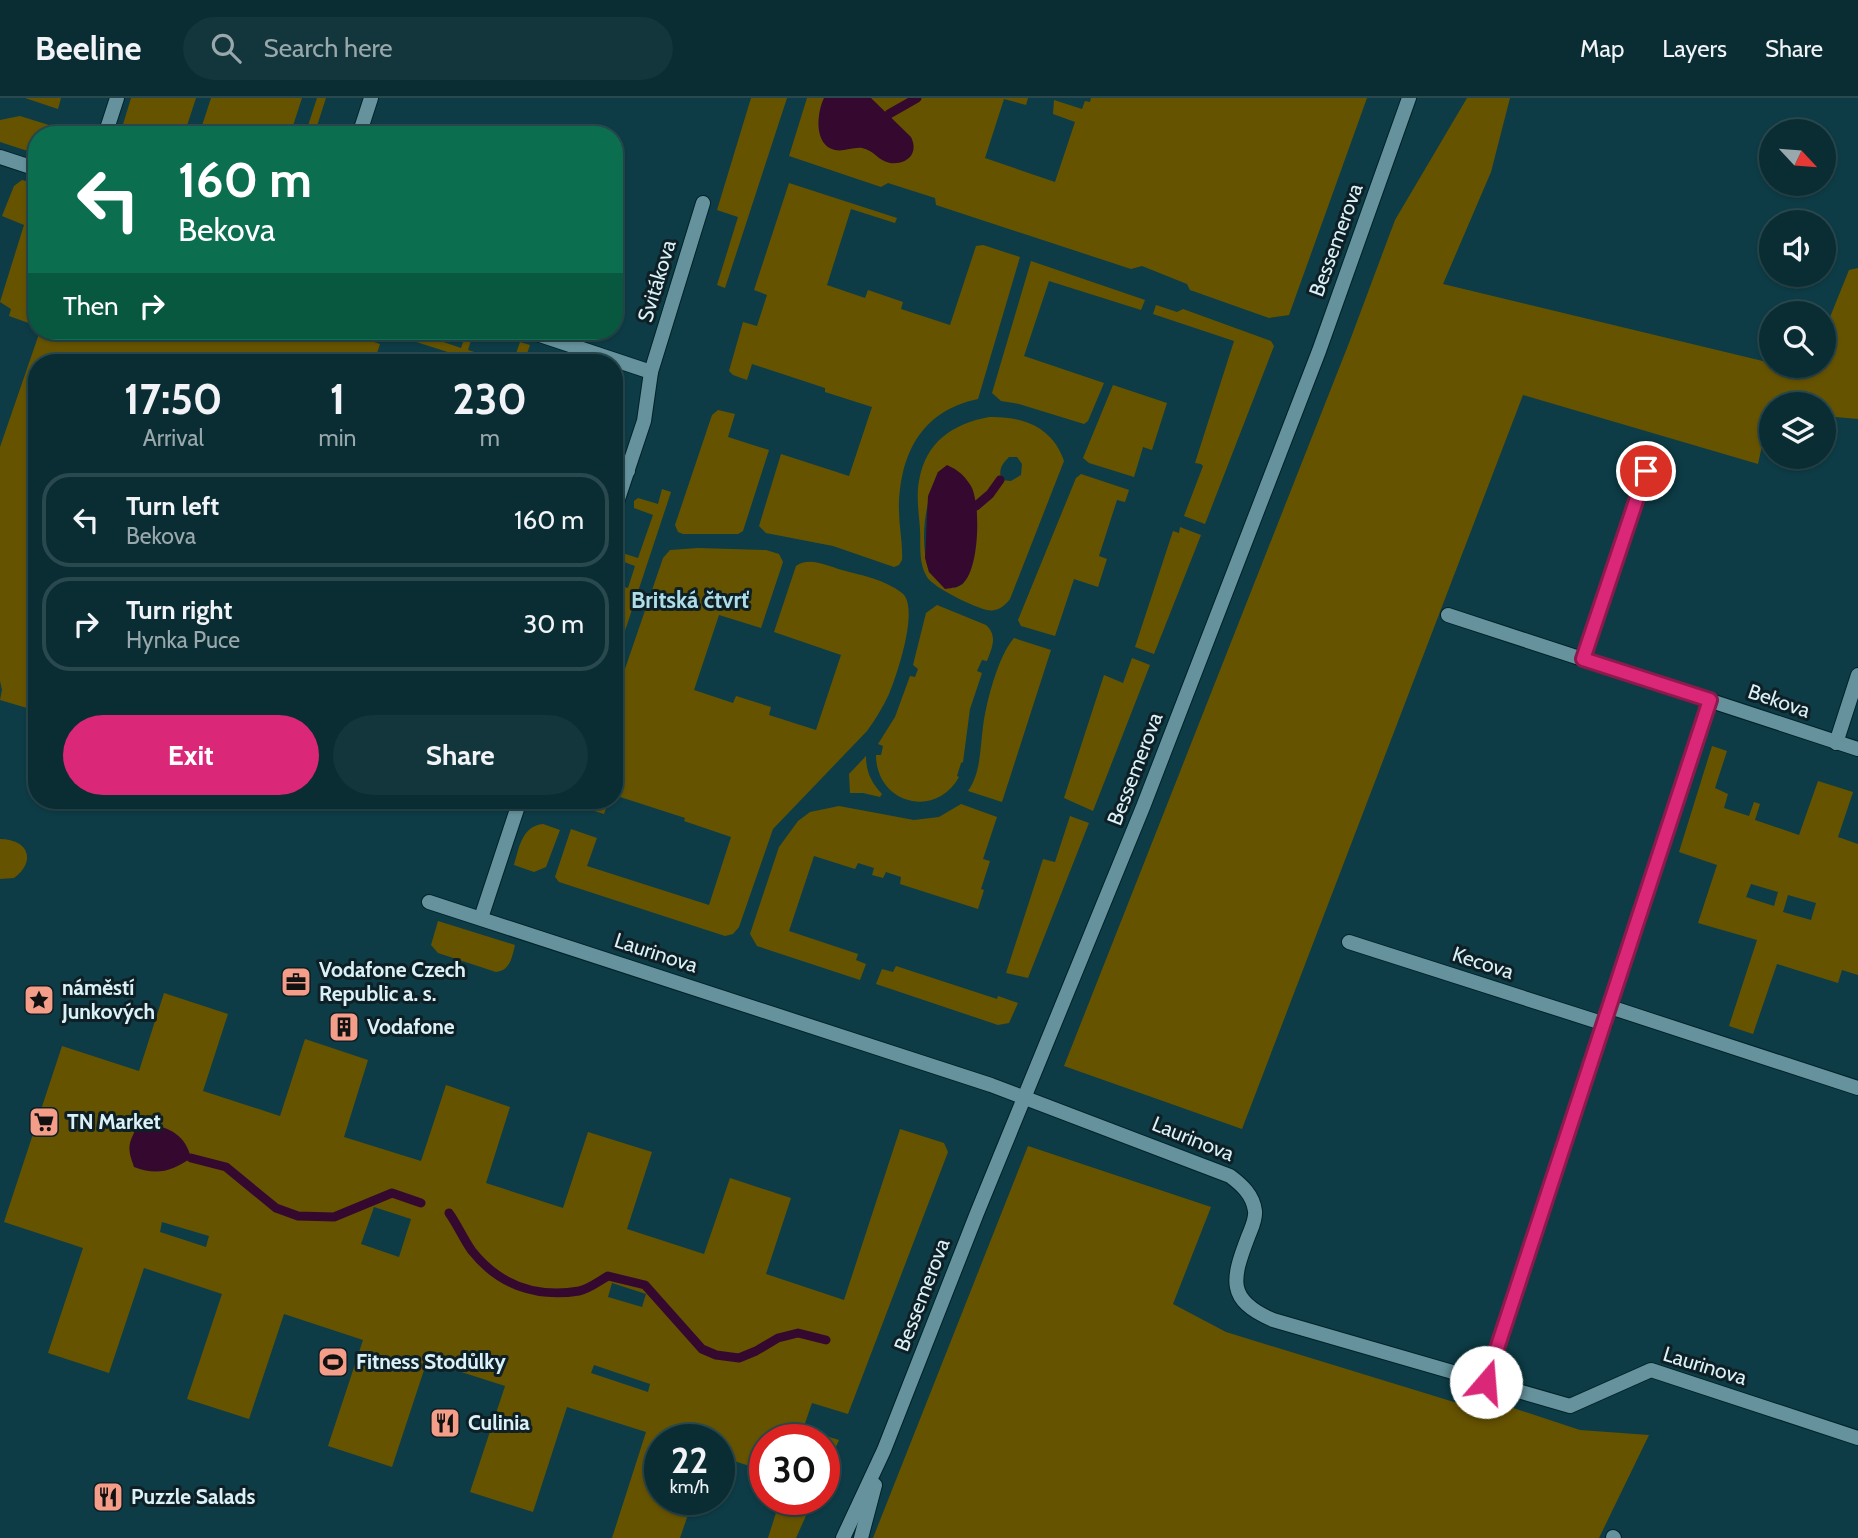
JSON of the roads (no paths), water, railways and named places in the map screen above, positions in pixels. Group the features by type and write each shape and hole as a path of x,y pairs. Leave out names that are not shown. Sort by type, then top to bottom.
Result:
{"street":[{"path":"108,126 117,98"},
{"path":"362,126 371,98"},
{"name":"Bessemerova","path":"843,1538 884,1450 1143,807 1314,364 1409,98"},
{"path":"0,157 28,166"},
{"name":"Svitákova","path":"623,465 644,421 650,372 703,204"},
{"path":"555,340 596,354"},
{"path":"623,363 650,372"},
{"path":"1583,659 1646,471"},
{"name":"Bekova","path":"1448,615 1858,749"},
{"path":"1836,743 1858,675"},
{"path":"1486,1382 1710,700"},
{"path":"481,918 517,809"},
{"name":"Laurinova","path":"429,902 1025,1097 1217,1170 1242,1185 1251,1197 1255,1212 1254,1223 1236,1269 1236,1285 1242,1300 1255,1312 1285,1324 1570,1406 1651,1370 1858,1437"},
{"name":"Kecova","path":"1349,942 1605,1024"},
{"path":"1610,1007 1858,1088"},
{"name":"Bessemerova","path":"861,1538 884,1450"}],"waterway":[{"path":"889,114 917,98"},
{"path":"976,506 990,494 1000,480"},
{"path":"191,1158 226,1167 276,1208 298,1216 334,1217 392,1193 421,1203"},
{"path":"449,1213 472,1251 494,1273 506,1280 533,1290 563,1293 583,1290 608,1276 645,1285 702,1349 716,1355 739,1358 778,1338 798,1333 826,1340"}],"place":[{"name":"Vodafone Czech Republic a. s.","path":"296,982"},
{"name":"náměstí Junkových","path":"39,1000"},
{"name":"Vodafone","path":"344,1027"},
{"name":"TN Market","path":"44,1122"},
{"name":"Fitness Stodůlky","path":"333,1362"},
{"name":"Culinia","path":"445,1423"},
{"name":"Puzzle Salads","path":"108,1497"}],"district":[{"name":"Britská čtvrť","path":"690,600"}]}
